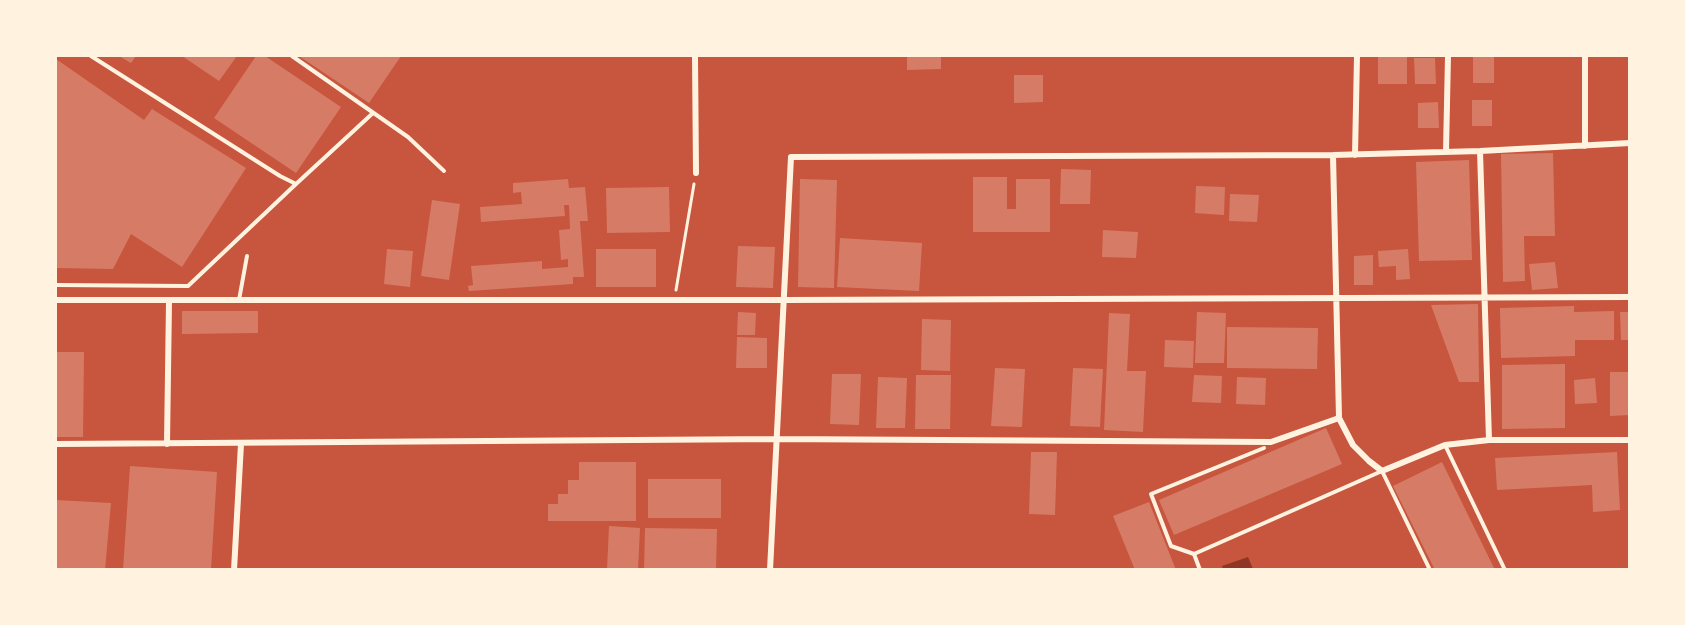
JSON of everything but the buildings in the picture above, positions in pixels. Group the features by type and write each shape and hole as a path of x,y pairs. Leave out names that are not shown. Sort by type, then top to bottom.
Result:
{"street":[{"path":"695,56 696,173"},
{"path":"1355,155 1357,56"},
{"path":"1446,151 1448,56"},
{"path":"1585,56 1585,146"},
{"path":"770,570 790,157 1355,155 1629,143"},
{"path":"1480,151 1489,440"},
{"path":"1333,155 1339,418 1353,445 1382,471 1444,445 1489,440 1629,440"},
{"path":"56,300 1629,297"},
{"path":"167,444 169,301"},
{"path":"56,444 777,440 1271,442 1339,418"},
{"path":"234,570 241,444"}],"lane":[{"path":"91,56 280,176 297,184"},
{"path":"292,56 408,137 444,171"},
{"path":"56,285 188,286 373,113"},
{"path":"238,301 247,256"},
{"path":"1444,445 1505,570"},
{"path":"1264,448 1151,494 1171,546 1194,554 1382,471 1430,570"},
{"path":"1194,554 1200,570"}],"path":[{"path":"674,300 696,173"}],"shaded area":[{"path":"1248,557 1253,569 1223,569 1222,566"}]}
